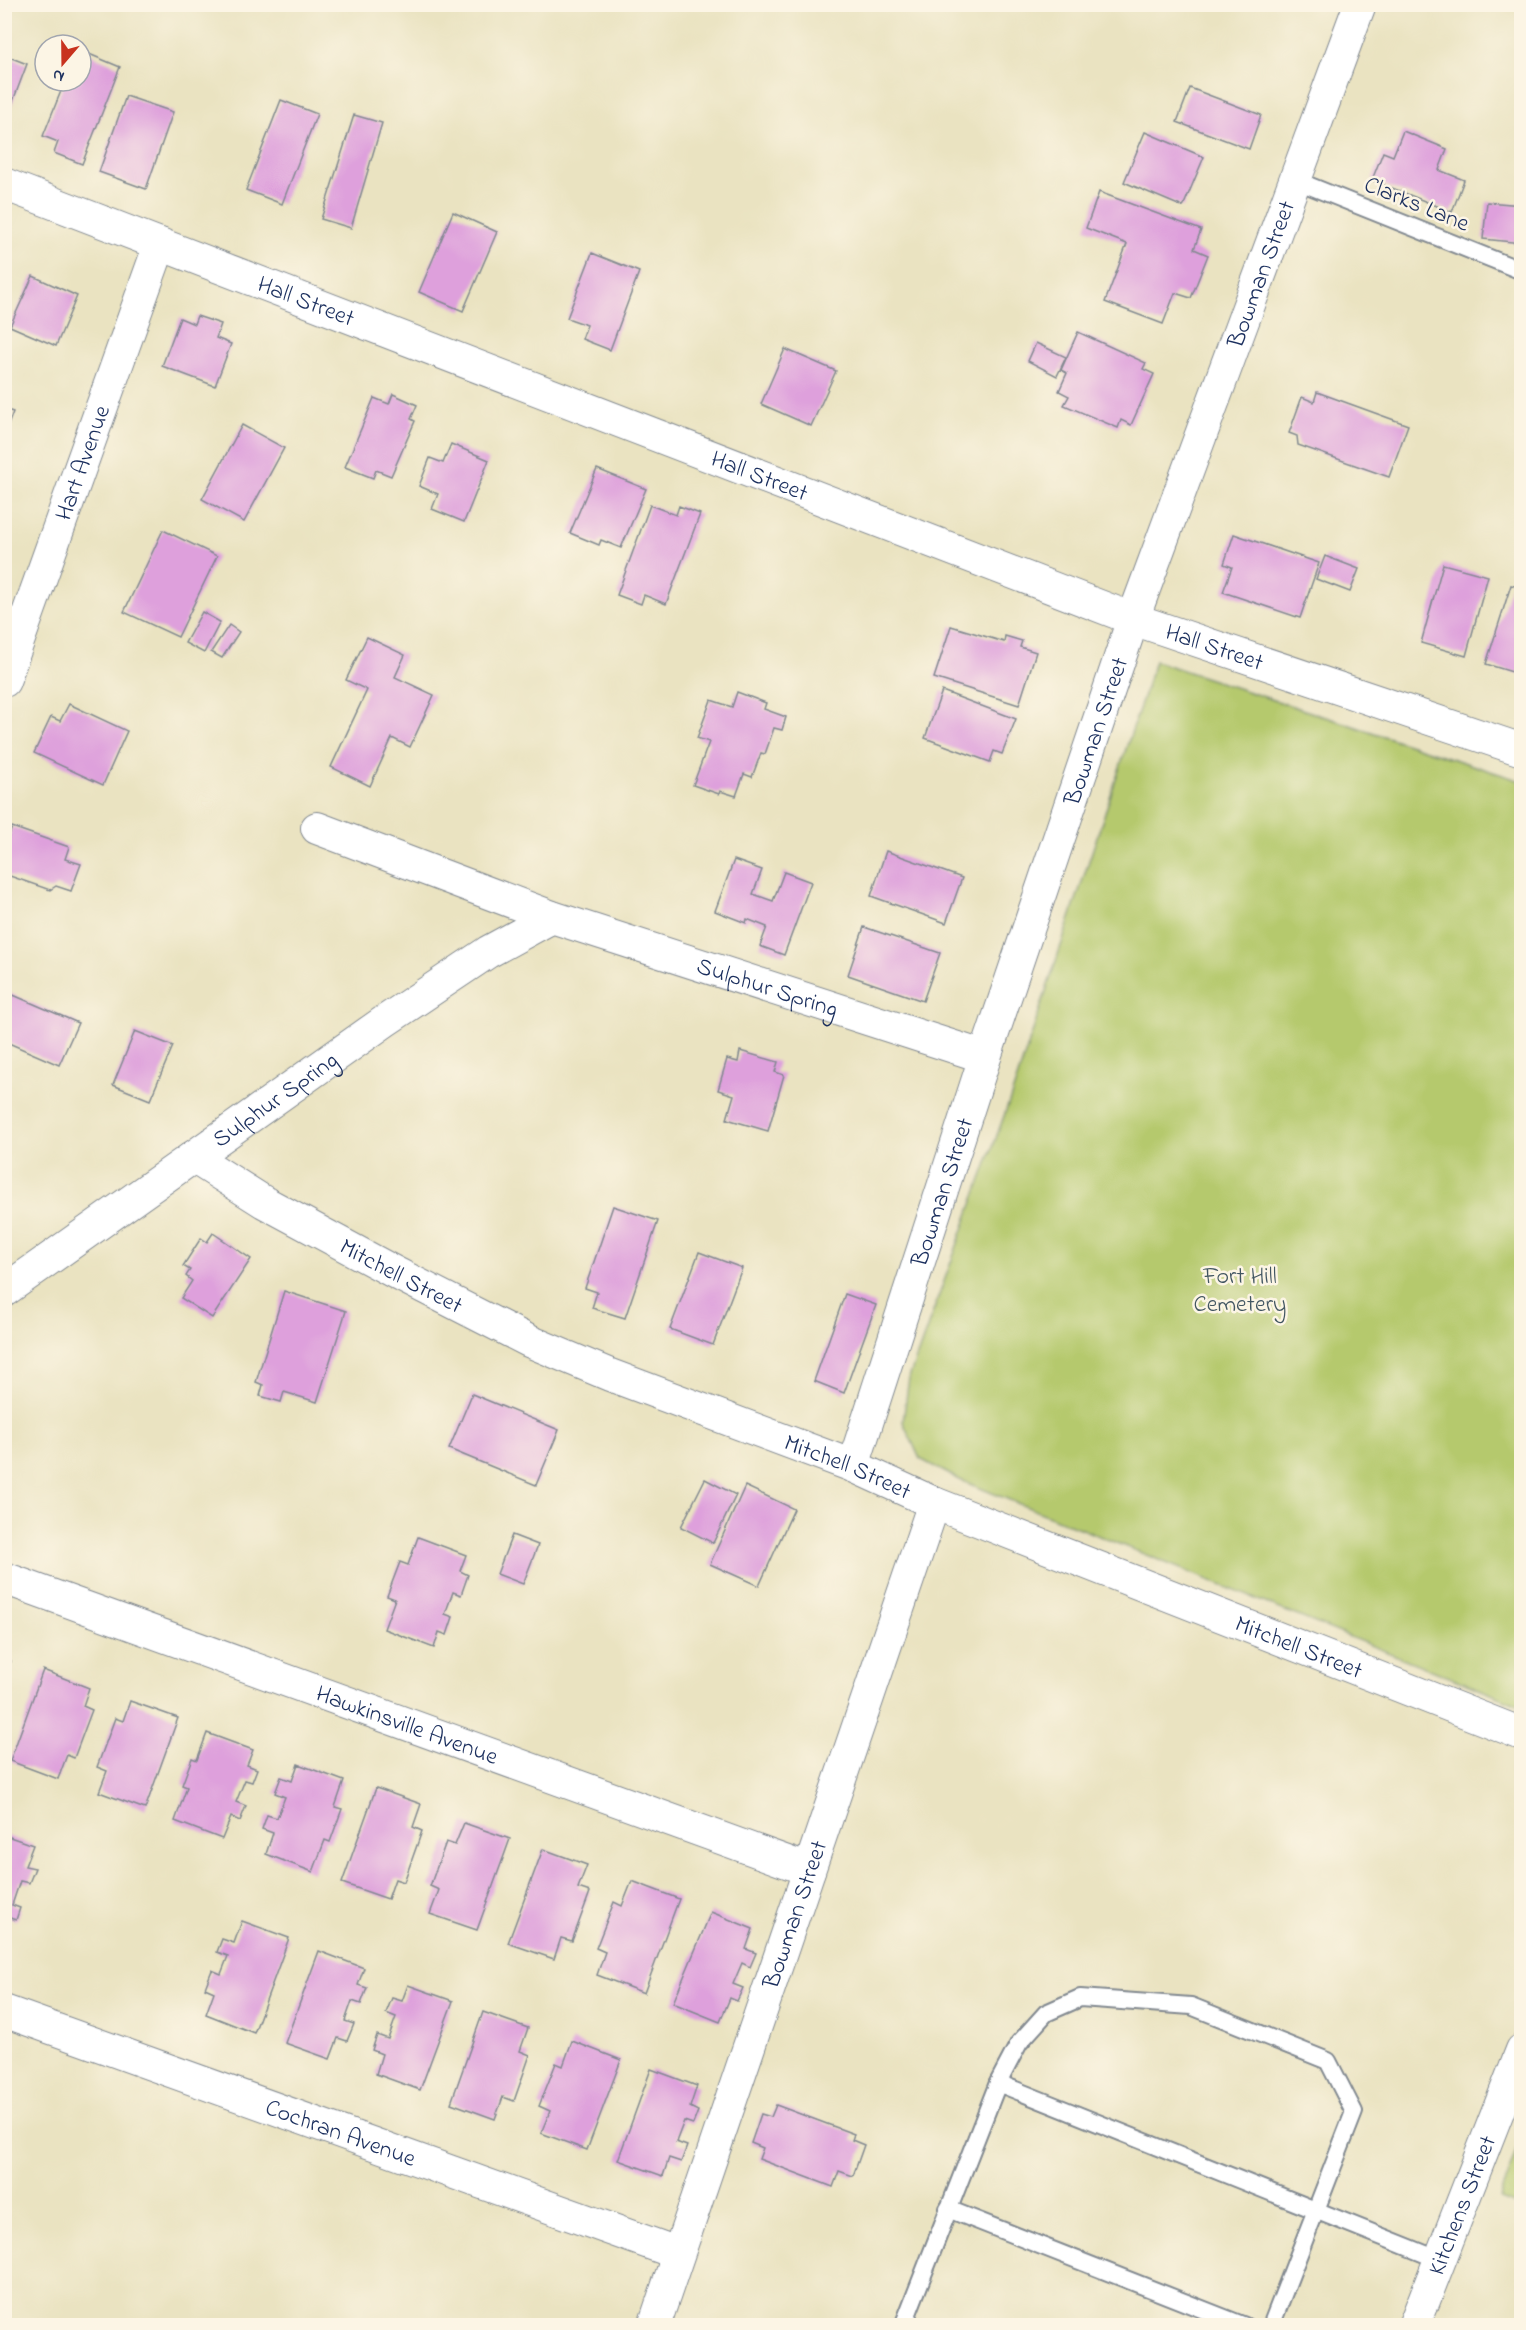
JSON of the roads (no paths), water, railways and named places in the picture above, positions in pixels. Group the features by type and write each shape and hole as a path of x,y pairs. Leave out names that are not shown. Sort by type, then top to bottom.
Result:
{"street":[{"name":"Bowman Street","path":"853,1466 985,1057 1133,618 1360,4"},
{"name":"Hall Street","path":"4,184 1133,618 1521,750"},
{"name":"Hart Avenue","path":"4,681 160,244"},
{"name":"Sulphur Spring","path":"317,828 552,917 985,1057"},
{"name":"Sulphur Spring","path":"4,1291 385,1021 488,952 552,917"},
{"name":"Mitchell Street","path":"193,1157 264,1202 529,1341 610,1375 853,1466 934,1503 1521,1734"},
{"name":"Bowman Street","path":"654,2325 934,1503"},
{"name":"Hawkinsville Avenue","path":"4,1578 809,1870"},
{"name":"Cochran Avenue","path":"4,2011 677,2253"},
{"name":"Kitchens Street","path":"1414,2325 1521,2050"}],"lane":[{"name":"Clarks Lane","path":"1295,180 1521,271"},
{"path":"903,2325 998,2083 1018,2043 1046,2013 1080,1998 1191,2006 1328,2061 1354,2112 1270,2325"},
{"path":"998,2083 1440,2260"},
{"path":"948,2209 1245,2325"}],"park label":[{"name":"Fort Hill Cemetery","path":"1240,1289"}]}
